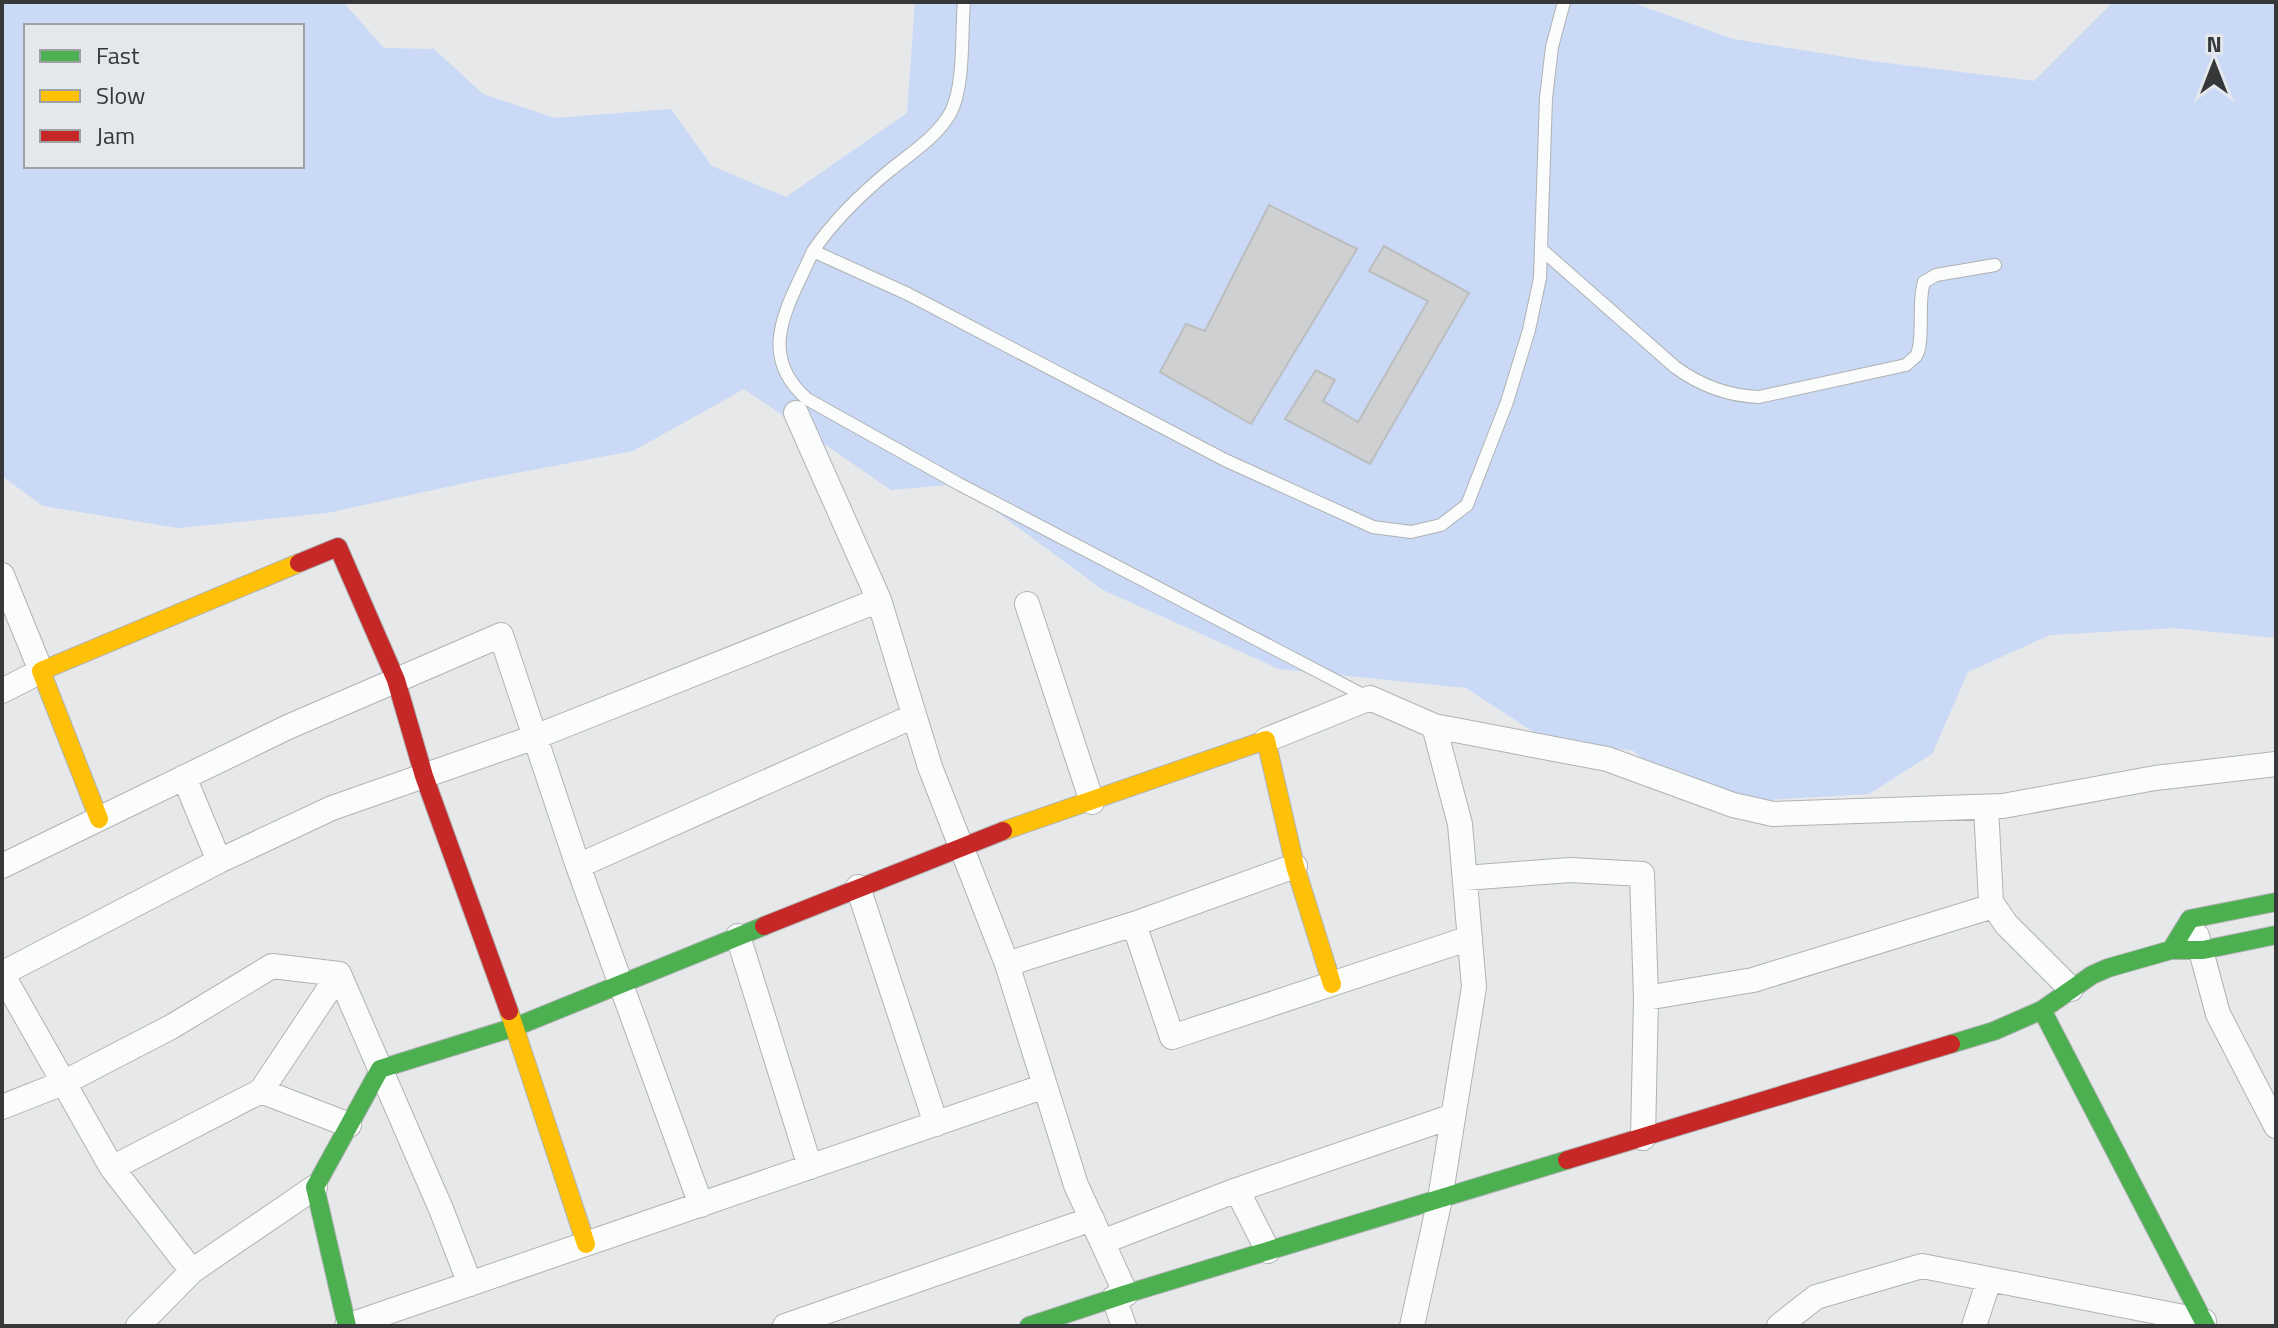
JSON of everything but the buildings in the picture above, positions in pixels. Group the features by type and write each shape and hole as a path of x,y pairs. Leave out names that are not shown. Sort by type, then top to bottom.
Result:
{"street":[{"path":"796,413 879,600 930,767 1007,964 1076,1185 1102,1242 1120,1296 1124,1326"},
{"path":"2,691 41,671 338,547 396,680 424,776 515,1027 586,1244"},
{"path":"2,575 99,819"},
{"path":"192,1271 112,1168 3,973 219,861 332,808 535,737 879,600"},
{"path":"1027,604 1092,802"},
{"path":"2,866 288,727 501,635 578,866 701,1205"},
{"path":"138,1326 192,1271 315,1187 380,1069 515,1027 960,846 1266,740 1370,698 1434,726 1607,759 1756,811 1796,814 2003,806 2155,778 2276,764"},
{"path":"578,866 914,716"},
{"path":"1412,1326 1440,1199 1474,987 1460,824 1434,726"},
{"path":"1266,740 1295,866 1332,984"},
{"path":"184,777 219,861"},
{"path":"1986,807 1989,890 1993,906 2006,924 2071,989"},
{"path":"1007,964 1134,924 1295,866"},
{"path":"1465,878 1570,870 1642,874 1646,998 1643,1138"},
{"path":"858,887 936,1124"},
{"path":"2171,950 2190,919 2276,902"},
{"path":"1646,998 1753,980 1993,906"},
{"path":"2190,919 2203,950 2218,1014 2276,1126"},
{"path":"1134,924 1172,1037 1470,938"},
{"path":"1029,1326 1994,1031 2042,1010 2108,968 2171,950 2203,950 2276,935"},
{"path":"738,936 810,1167"},
{"path":"2,1107 63,1083 171,1027 272,966 339,974"},
{"path":"339,974 441,1209 470,1284"},
{"path":"112,1168 261,1091 339,974"},
{"path":"2042,1010 2205,1323"},
{"path":"315,1187 347,1326 1045,1086"},
{"path":"261,1091 349,1125"},
{"path":"1102,1242 1237,1190 1453,1116"},
{"path":"1237,1190 1268,1251"},
{"path":"785,1326 1092,1219"},
{"path":"1779,1326 1816,1297 1922,1266 2205,1323"},
{"path":"1974,1326 1989,1280"}],"lane":[{"path":"964,2 959,80 952,110 938,131 848,207 813,251 782,322 778,346 781,364 790,384 807,399 959,484 1370,698"},
{"path":"813,251 908,294 1225,460 1373,527 1411,532 1441,525 1467,505 1507,402 1529,330 1540,278 1546,98 1552,47 1564,2"},
{"path":"1541,249 1694,381 1735,396 1747,397 1906,365 1916,356 1919,346 1920,294 1924,282 1936,275 1995,265"}],"shaded area":[{"path":"2,2 343,2 384,48 434,49 483,94 555,118 671,109 712,166 786,197 907,113 915,2 1631,2 1733,39 1871,61 2034,81 2113,2 2276,2 2276,638 2174,628 2050,635 1968,672 1932,754 1869,794 1750,801 1672,783 1632,750 1552,744 1466,688 1279,669 1103,590 959,484 891,490 744,389 633,451 327,513 178,528 43,506 2,476"}],"traffic: fast":[{"path":"2171,950 2190,919 2276,902"},
{"path":"347,1326 315,1187 380,1069 515,1027 764,926"},
{"path":"1951,1044 1994,1031 2042,1010 2092,975 2108,968 2171,950 2203,950 2276,935"},
{"path":"2042,1010 2206,1326"},
{"path":"1029,1326 1567,1160"}],"traffic: slow":[{"path":"99,819 41,671 299,563"},
{"path":"1003,831 1266,740 1295,866 1332,984"},
{"path":"509,1011 586,1244"}],"traffic: jam":[{"path":"299,563 338,547 396,680 424,776 509,1011"},
{"path":"764,926 1003,831"},
{"path":"1567,1160 1951,1044"}]}
